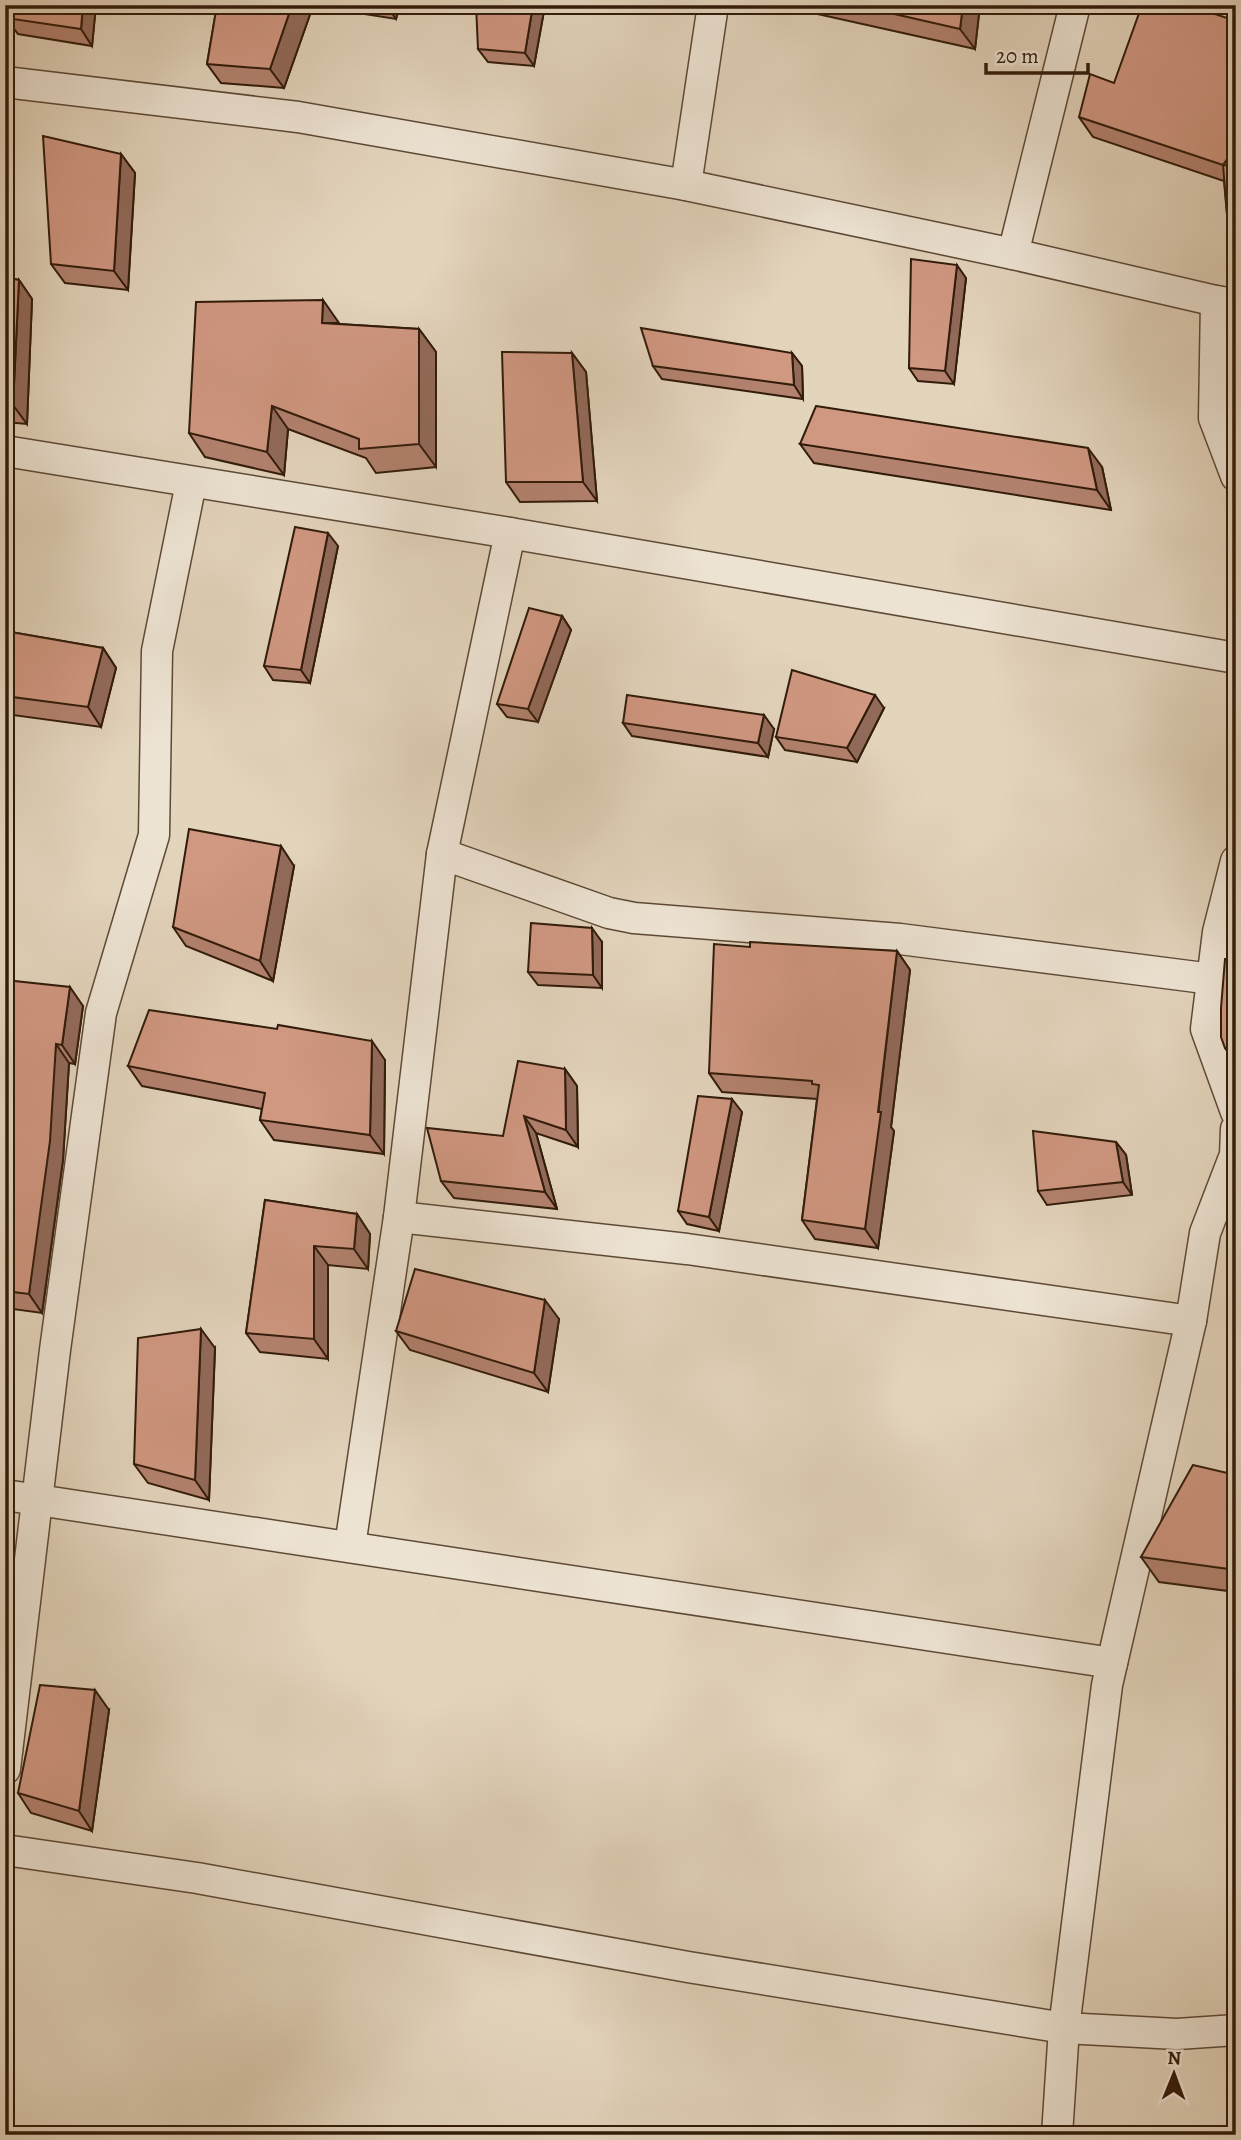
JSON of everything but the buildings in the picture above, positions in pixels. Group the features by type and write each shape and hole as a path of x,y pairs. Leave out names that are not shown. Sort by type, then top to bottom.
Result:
{"street":[{"path":"686,185 713,5"},
{"path":"1013,254 1075,5"},
{"path":"5,82 298,117 686,185 1013,254 1226,303 1214,418 1236,476"},
{"path":"5,452 510,533 1236,658"},
{"path":"5,1769 55,1350 101,1013 154,835 157,651 191,483"},
{"path":"350,1546 399,1217 442,854 510,533"},
{"path":"442,854 609,913 634,918 900,939 1212,979"},
{"path":"1236,861 1218,932 1206,1029 1236,1112"},
{"path":"1057,2135 1063,2028 1107,1685 1191,1321 1205,1233 1235,1155 1236,1129"},
{"path":"399,1217 687,1249 1191,1321"},
{"path":"5,1495 1112,1663"},
{"path":"5,1850 197,1878 688,1966 1063,2028 1177,2034 1236,2030"}]}
